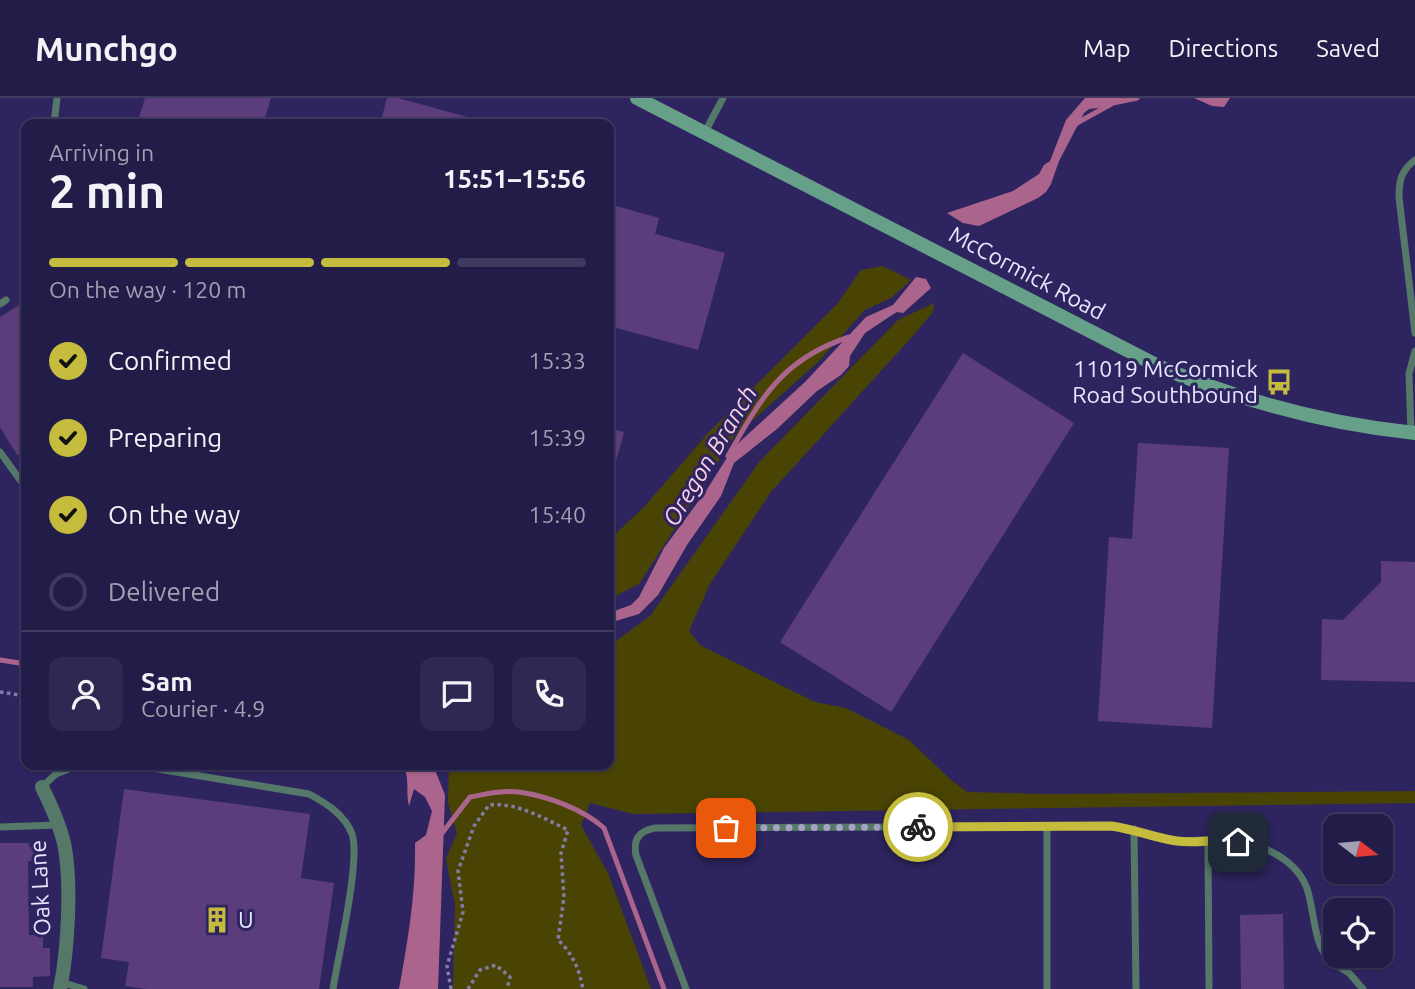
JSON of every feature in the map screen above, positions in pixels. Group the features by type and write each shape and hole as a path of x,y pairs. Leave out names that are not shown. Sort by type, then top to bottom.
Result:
{"main road":[{"name":"McCormick Road","path":"637,98 1160,367 1226,393 1280,410 1327,421 1413,433"}],"street":[{"name":"Oak Lane","path":"42,787 64,845 68,897 65,965 60,986"}],"lane":[{"path":"55,119 57,98"},
{"path":"705,133 723,98"},
{"path":"1415,160 1399,178 1415,333"},
{"path":"1413,433 1409,374 1415,351"},
{"path":"0,452 21,481"},
{"path":"42,787 56,774 66,770"},
{"path":"164,770 309,794 324,802 343,819 352,835 355,857 333,989"},
{"path":"0,827 58,825"},
{"path":"1047,826 1047,989"},
{"path":"686,989 636,855 634,845 637,836 644,830 1111,826 1134,829 1160,839 1181,842 1220,839 1256,845 1278,856 1297,871 1307,886 1314,924 1326,956 1363,989"},
{"path":"1134,829 1136,989"},
{"path":"1208,839 1209,987"},
{"path":"60,986 84,989"}],"path":[{"path":"0,692 21,695"},
{"path":"452,989 447,965 463,912 458,871 474,826 489,805 501,804 524,810 568,830 561,853 564,897 558,940 579,969 583,989"},
{"path":"468,989 480,970 496,965 510,977 507,989"}],"shaded area":[{"path":"1085,98 1124,98 1107,107 1089,109 1084,113 1046,192 979,226 963,223 947,213 1013,191 1039,174 1050,161 1066,120"},
{"path":"1194,98 1230,98 1224,107 1212,106"},
{"path":"883,266 911,280 891,298 865,310 817,363 734,437 639,584 614,596 614,535 645,506 708,433 838,303 861,270"},
{"name":"Oregon Branch","path":"916,277 926,279 931,288 903,313 897,312 865,333 850,356 849,366 841,375 817,391 777,429 734,463 721,496 687,545 658,595 639,614 614,622 614,611 631,605 639,597 664,548 706,491 733,448 805,382 866,317 893,305"},
{"path":"934,303 933,312 910,339 771,492 710,584 689,631 700,645 815,702 846,708 909,740 967,792 1047,794 1415,791 1415,803 633,814 590,803 581,825 608,873 651,989 453,989 455,905 446,859 457,833 448,803 449,770 614,770 614,642 650,616 760,461 898,320"},
{"path":"405,770 435,770 445,795 438,989 399,989 413,898 415,843 426,835 432,811 425,797 414,789 409,806"}],"building":[{"path":"145,98 271,98 265,119 139,119"},
{"path":"387,98 398,98 474,119 381,119"},
{"path":"614,205 659,218 655,234 725,253 698,350 614,327"},
{"path":"19,305 21,309 21,453 17,455 0,427 0,317"},
{"path":"963,353 1074,423 891,712 780,642"},
{"path":"614,429 624,432 614,468"},
{"path":"1138,443 1229,448 1212,728 1098,721 1109,537 1132,539"},
{"path":"1381,561 1415,562 1415,682 1321,680 1322,619 1343,620 1381,582"},
{"name":"U","path":"124,789 310,814 301,878 334,883 319,989 146,989 125,986 129,962 101,958"},
{"path":"0,843 29,843 29,847 39,847 39,861 28,861 29,935 43,935 43,948 50,948 50,976 33,977 33,987 0,987"},
{"path":"1283,914 1284,989 1241,989 1240,915"}],"waterway":[{"name":"Oregon Branch","path":"1074,126 1113,103 1137,98"},
{"name":"Oregon Branch","path":"728,456 763,399 790,369 826,346 849,337"},
{"path":"0,660 21,663"},
{"path":"439,837 470,797 501,792 519,792 553,800 595,821 604,828 664,989"}],"way so far":[{"path":"726,828 918,827"}],"place":[{"name":"11019 McCormick Road Southbound","path":"1279,382"},
{"name":"U","path":"217,920"}],"route":[{"path":"918,827 1111,826 1134,829 1160,839 1181,842 1220,839 1238,842"}]}
